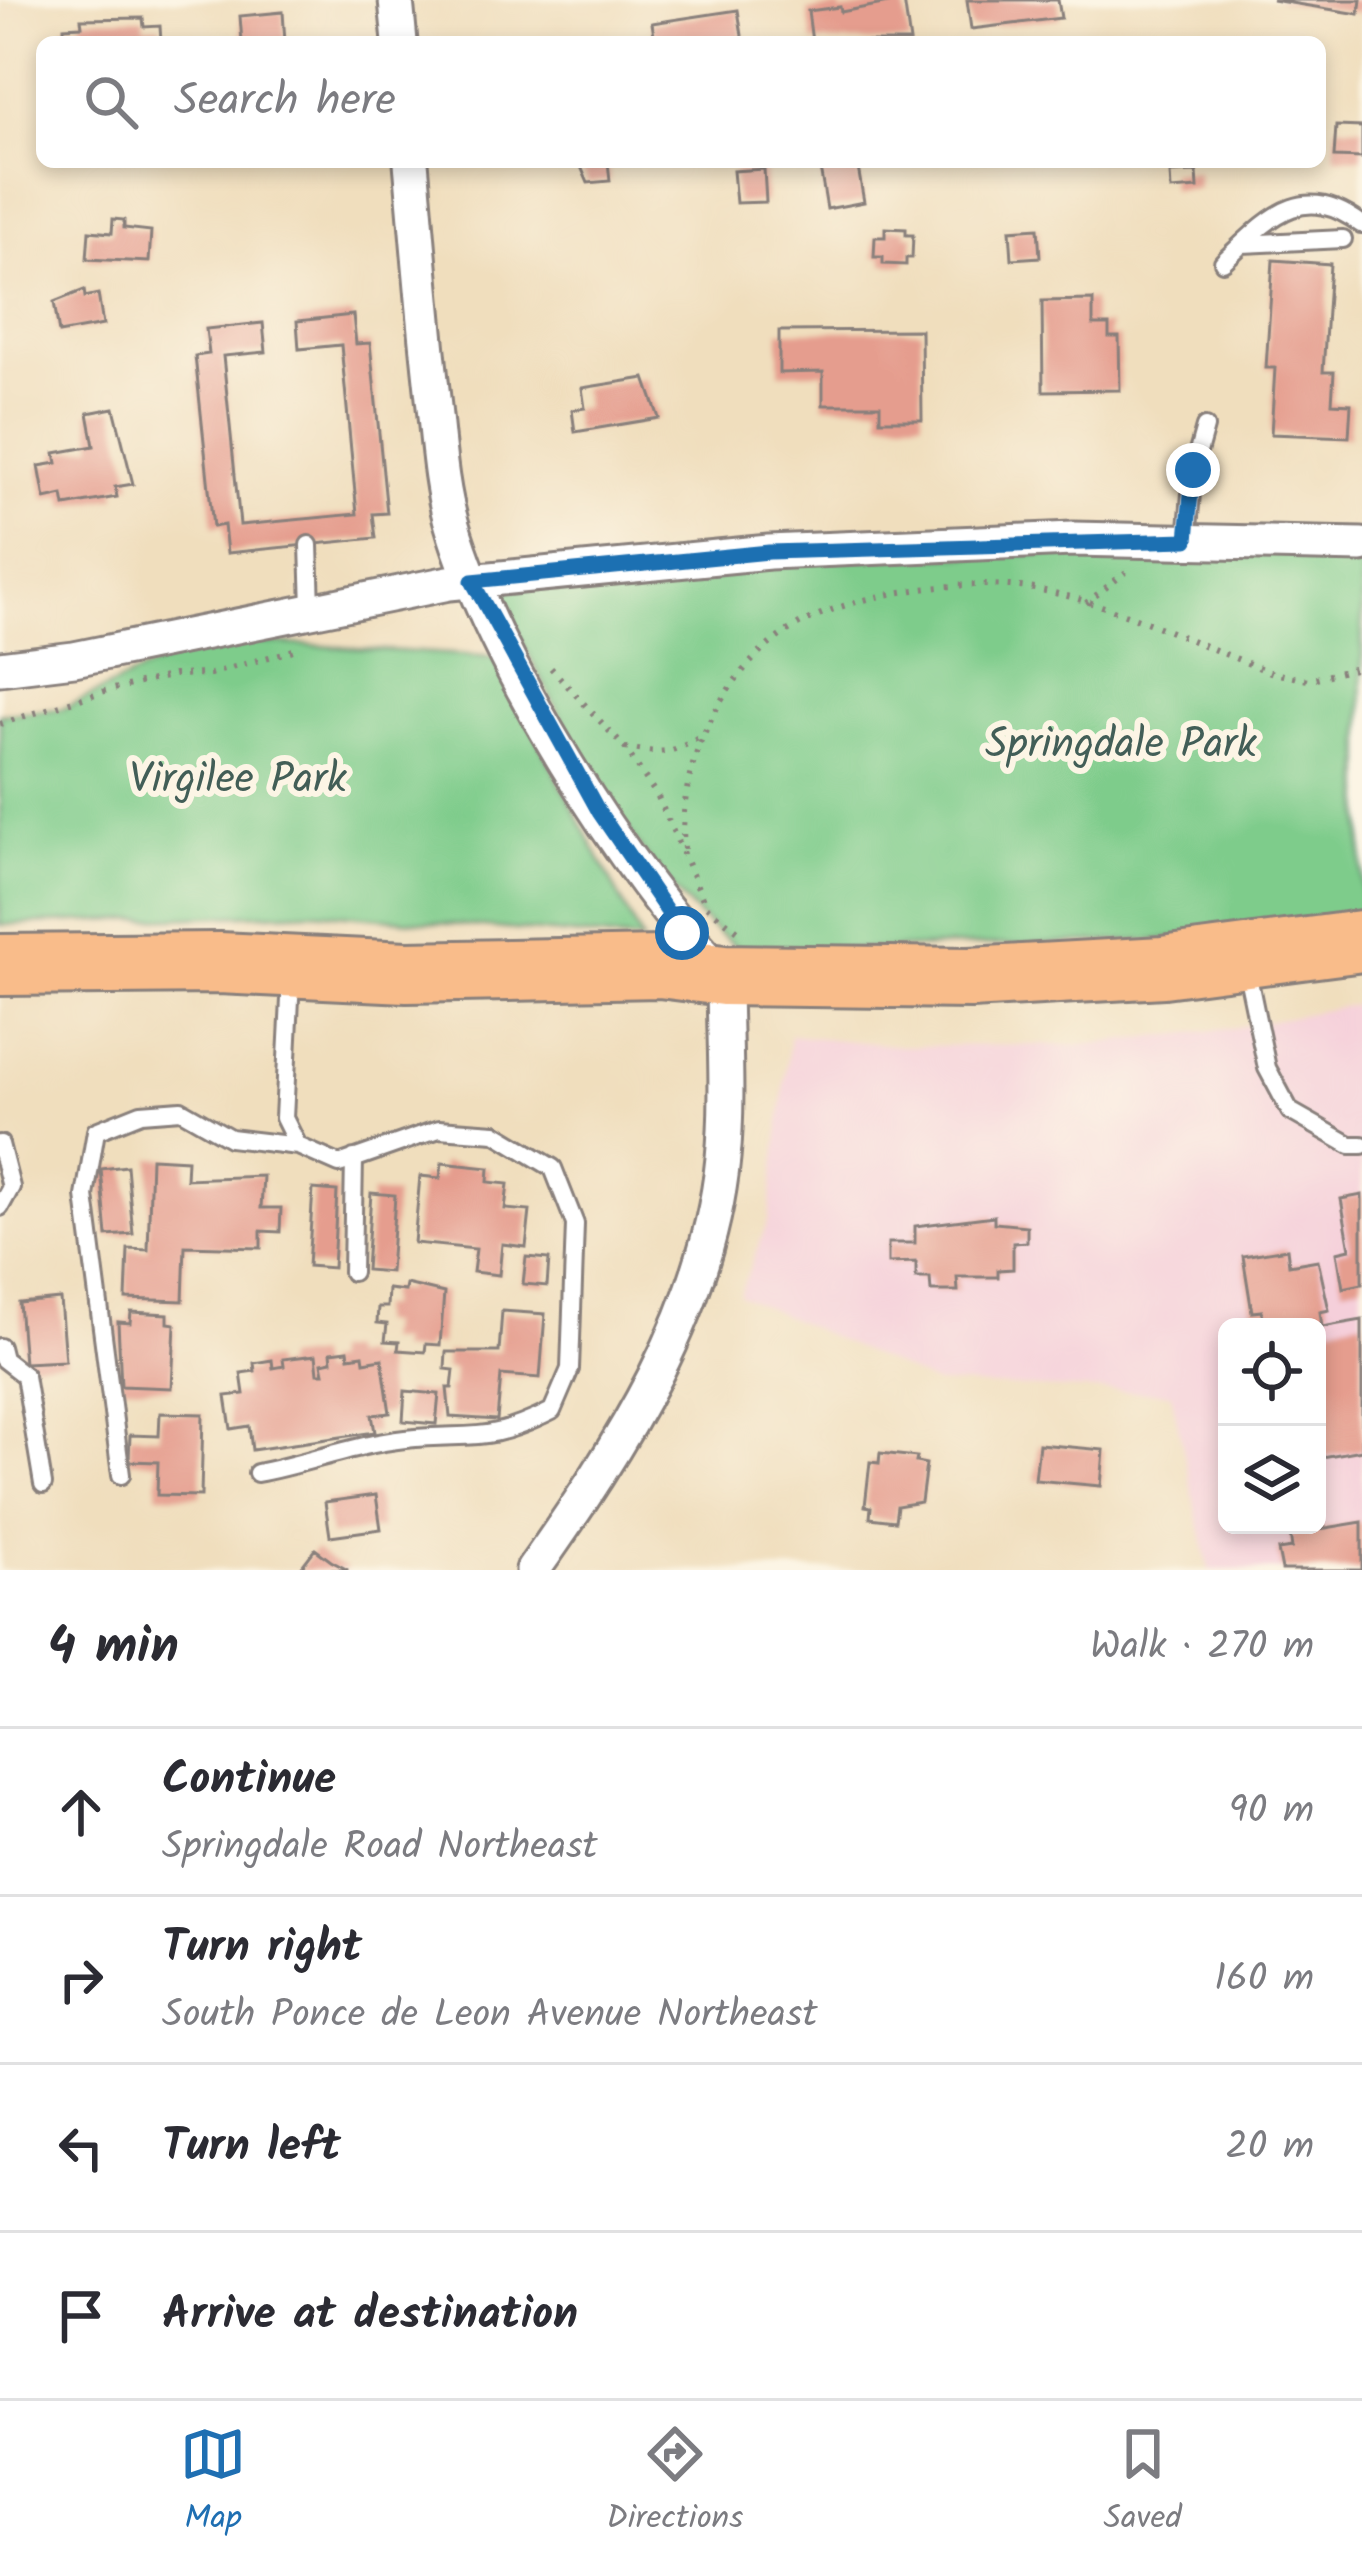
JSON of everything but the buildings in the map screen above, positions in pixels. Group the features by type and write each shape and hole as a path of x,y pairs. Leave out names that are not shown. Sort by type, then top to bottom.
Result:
{"highway":[{"path":"0,965 292,966 407,972 660,967 735,955 970,978 1245,959 1362,941"}],"street":[{"path":"396,0 399,36"},
{"path":"412,168 438,446 450,520 472,581 599,812 682,933 735,955 723,1159 688,1299 618,1445 533,1570"},
{"path":"0,668 74,659 311,608 472,581 769,552 1187,540 1362,545"}],"lane":[{"path":"1223,262 1278,212 1305,203 1337,206 1361,224"},
{"path":"1242,244 1342,239"},
{"path":"1187,540 1193,470 1205,427"},
{"path":"309,545 311,608"},
{"path":"1245,959 1267,1068 1290,1111 1350,1145 1362,1145"},
{"path":"292,966 284,1118 298,1146"},
{"path":"121,1475 86,1196 96,1131 141,1113 181,1111 230,1138 298,1146 339,1164 439,1130 495,1133 554,1168 575,1224 570,1369 552,1411 511,1432 473,1440 404,1439 257,1473"},
{"path":"0,1144 11,1187 0,1207"},
{"path":"352,1272 354,1158"},
{"path":"0,1347 3,1359 25,1376 43,1484"}],"path":[{"path":"684,849 685,803 700,736 734,685 782,634 933,586 976,582 1040,590 1086,602 1273,673 1308,680 1362,667"},
{"path":"0,724 105,691 174,675 211,674 304,646"},
{"path":"549,665 626,748 684,849 706,906 735,955"},
{"path":"626,748 658,754 679,751 700,736"}],"shaded area":[{"path":"1362,1003 1362,1570 1209,1570 1171,1393 935,1384 739,1295 769,1219 790,1035 901,1046 1081,1045 1227,1029"}],"green space":[{"name":"Springdale Park","path":"1362,548 1362,914 1156,940 746,953 707,924 638,845 553,702 506,611 501,590 709,560"},
{"name":"Virgilee Park","path":"211,639 495,657 642,941 314,912 0,925 0,714 62,709"}],"route":[{"path":"682,933 599,812 539,711 472,581 769,552 1073,539 1187,540 1193,470"}]}
